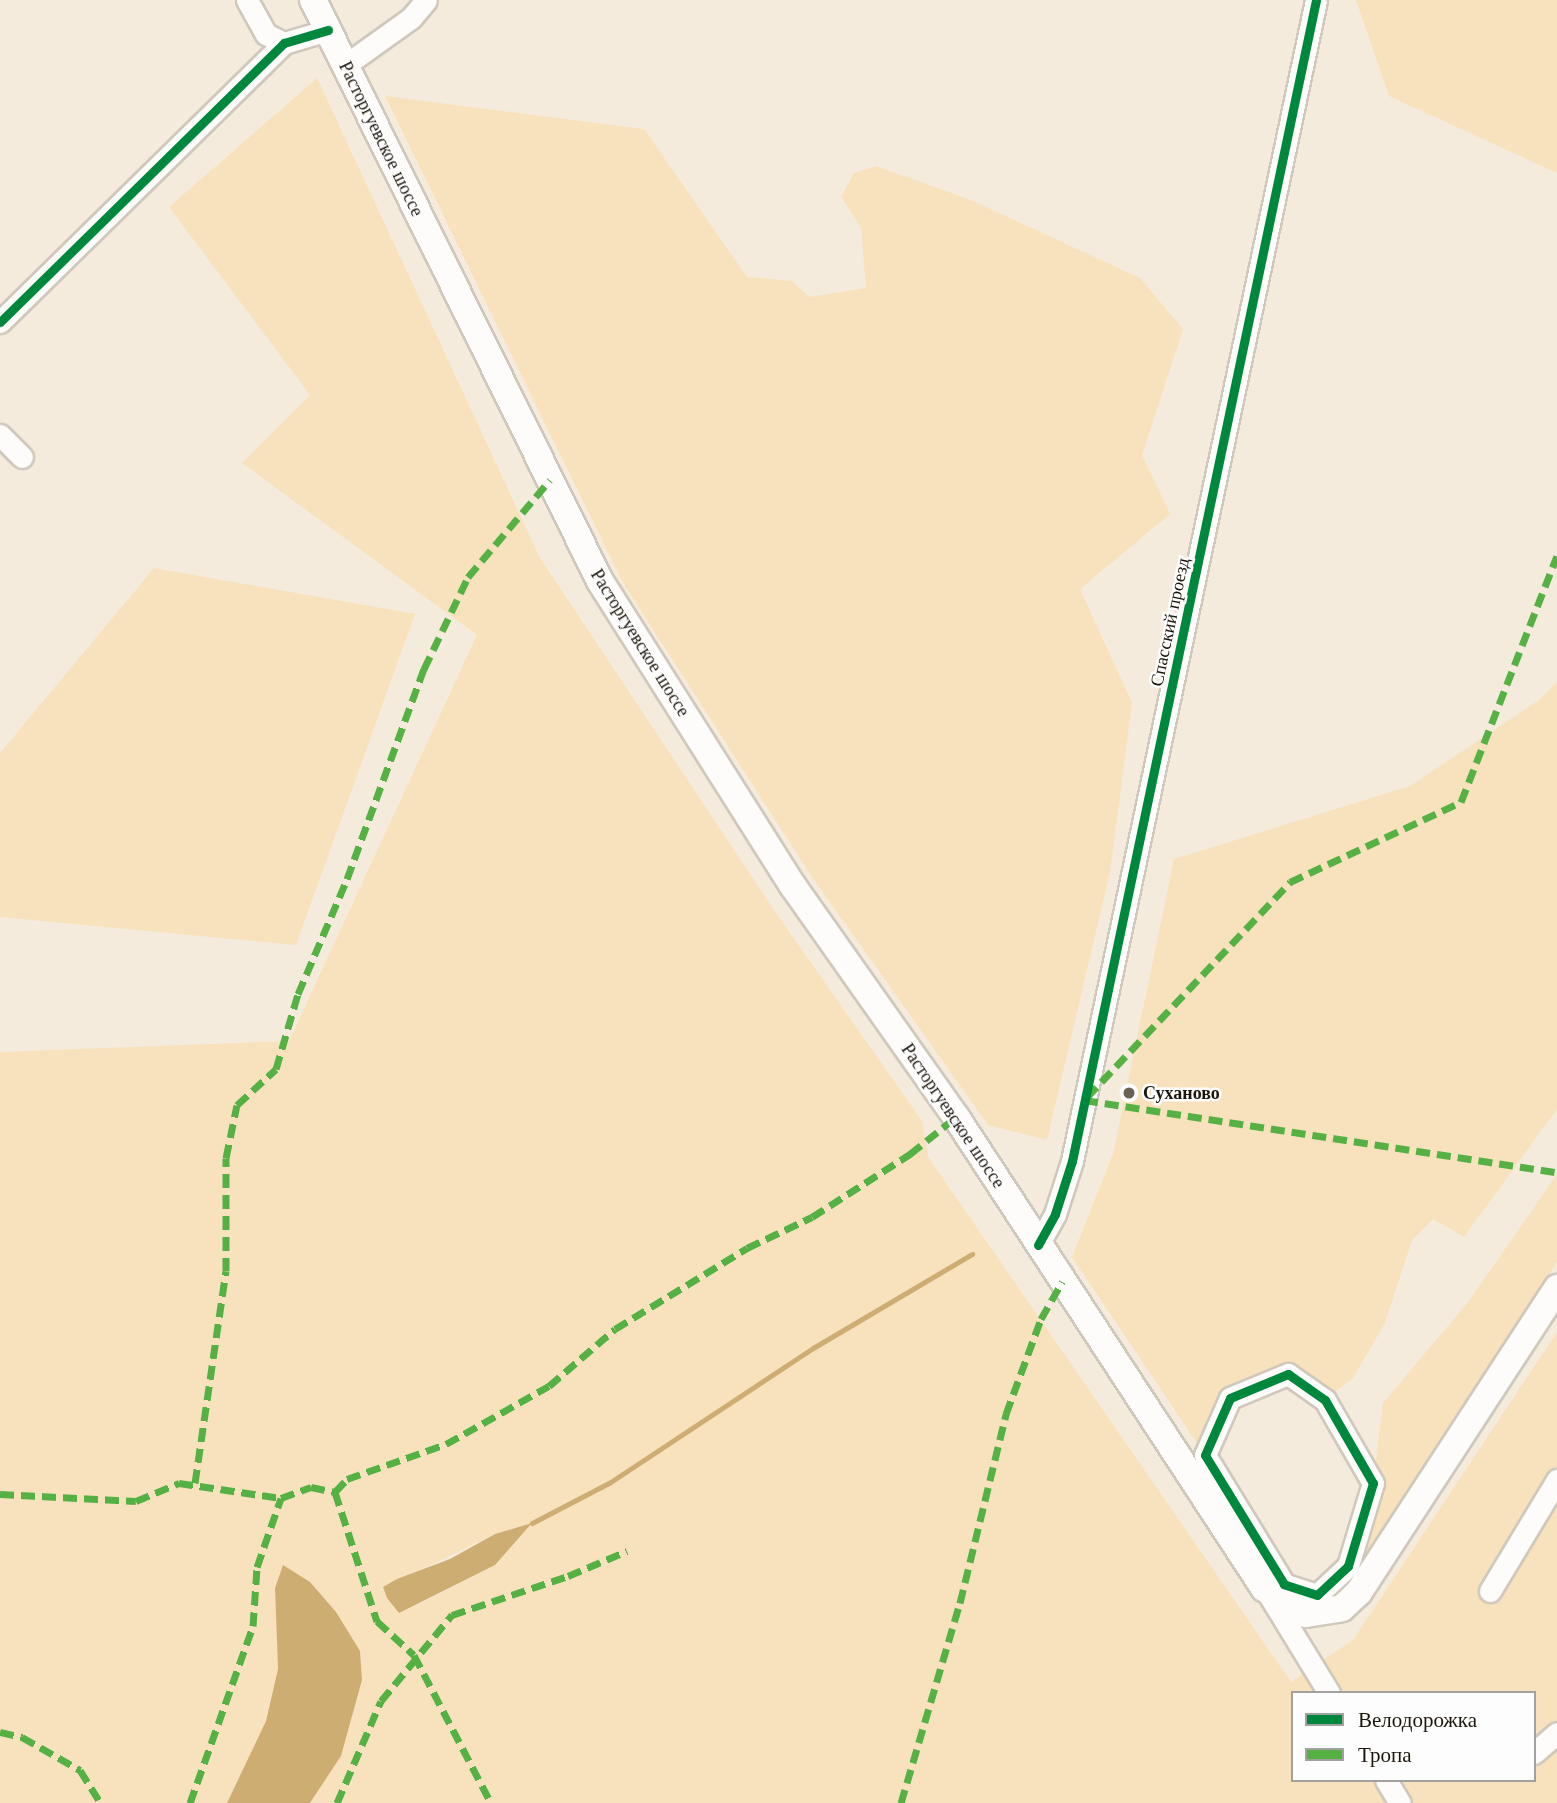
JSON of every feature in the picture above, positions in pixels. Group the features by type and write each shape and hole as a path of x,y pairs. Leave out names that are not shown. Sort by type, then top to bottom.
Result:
{"main road":[{"name":"Расторгуевское шоссе","path":"313,0 600,581 793,886 956,1117 1265,1588"},
{"path":"1265,1588 1306,1614 1342,1608 1359,1591 1557,1288"}],"street":[{"path":"247,0 266,34 284,43"},
{"path":"344,66 411,18 426,0"},
{"name":"Спасский проезд","path":"1038,1245 1055,1214 1072,1161 1316,0"},
{"path":"0,322 284,43 328,30"},
{"path":"0,435 22,457"},
{"path":"1288,1374 1325,1400 1373,1483 1348,1566 1317,1595 1284,1584 1205,1455 1230,1398 1288,1374"},
{"path":"1490,1591 1557,1480"},
{"path":"1265,1588 1328,1691"},
{"path":"1536,1751 1557,1732"},
{"path":"1387,1782 1401,1803"}],"shaded area":[{"path":"1356,0 1557,0 1557,173 1389,96"},
{"path":"317,78 540,558 774,910 922,1121 928,1157 1291,1682 1353,1640 1557,1332 1557,1803 310,1803 341,1756 362,1680 360,1651 310,1582 283,1566 275,1588 278,1669 266,1721 227,1803 0,1803 0,1052 289,1041 477,635 242,463 310,395 169,207","holes":["531,1524 495,1565 399,1612 383,1588 495,1534"]},
{"path":"385,96 644,129 747,277 792,281 810,297 866,288 861,227 841,197 854,173 876,166 971,200 1140,278 1183,329 1142,455 1170,514 1080,589 1132,703 1110,872 1047,1140 988,1125 810,874 622,581"},
{"path":"154,568 415,614 296,945 0,917 0,753"},
{"path":"1557,682 1557,1109 1464,1237 1433,1219 1412,1240 1385,1323 1353,1378 1325,1400 1288,1374 1230,1397 1205,1455 1072,1257 1113,1154 1174,859 1410,786 1539,700"},
{"path":"1557,1174 1557,1262 1355,1583 1348,1566 1371,1501 1383,1403 1469,1301"},
{"path":"532,1523 495,1565 399,1613 387,1598 383,1587 397,1579 450,1559 495,1534"},
{"path":"283,1565 310,1582 336,1612 360,1651 362,1680 341,1756 310,1803 227,1803 266,1721 278,1669 275,1588"}],"waterway":[{"path":"532,1523 609,1483 813,1348 972,1254"}],"marked path":[{"path":"195,1483 226,1271 226,1158 237,1105 276,1069 298,994 347,879 424,669 468,577 550,480"},
{"path":"1087,1097 1290,882 1461,802 1557,556"},
{"path":"1084,1100 1557,1172"},
{"path":"335,1492 347,1479 446,1444 549,1386 615,1329 747,1248 812,1217 910,1154 956,1117"},
{"path":"901,1803 960,1603 1006,1414 1041,1319 1062,1282"},
{"path":"0,1494 136,1501 179,1483 281,1498"},
{"path":"190,1803 253,1626 257,1567 281,1498 311,1487 335,1492"},
{"path":"335,1492 377,1621 414,1655 491,1803"},
{"path":"337,1803 381,1701 452,1615 568,1576 627,1551"},
{"path":"0,1732 22,1737 80,1770 101,1803"}],"cycle path":[{"path":"1038,1245 1055,1214 1072,1161 1316,0"},
{"path":"0,322 284,43 328,30"},
{"path":"1288,1374 1325,1400 1373,1483 1348,1566 1317,1595 1284,1584 1205,1455 1230,1398 1288,1374"}],"place":[{"name":"Суханово","path":"1129,1093"}]}
